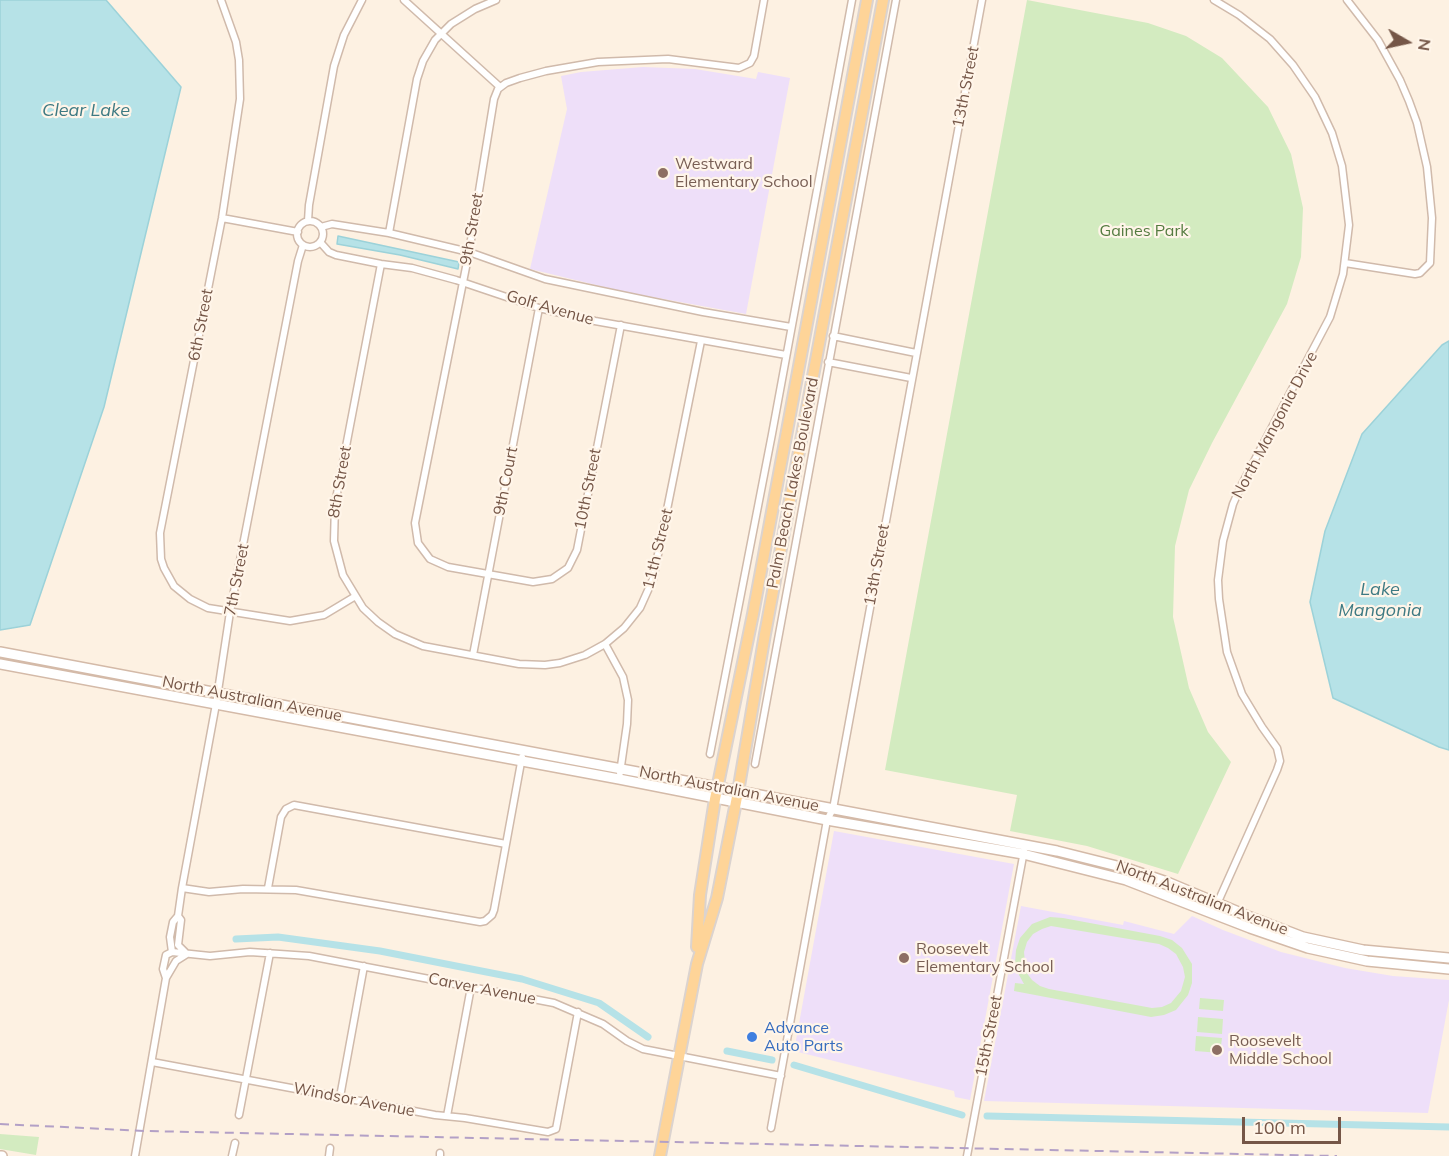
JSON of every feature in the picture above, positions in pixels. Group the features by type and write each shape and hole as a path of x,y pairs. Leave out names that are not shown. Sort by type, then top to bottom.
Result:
{"main road":[{"name":"Palm Beach Lakes Boulevard","path":"660,1156 697,964 717,898 737,797 760,707 777,569 883,0"},
{"name":"Palm Beach Lakes Boulevard","path":"697,964 700,895 716,794 753,614 866,5"},
{"path":"842,135 858,137"},
{"path":"761,566 777,569"},
{"name":"North Australian Avenue","path":"0,652 621,768 716,794"},
{"name":"North Australian Avenue","path":"0,664 619,779 833,809 1024,850 1126,880 1279,939 1338,955 1398,965 1449,969"},
{"name":"North Australian Avenue","path":"737,797 827,820 1024,850 1067,853 1129,869 1303,937 1393,954 1449,958"}],"street":[{"name":"6th Street","path":"221,0 236,42 241,80 239,111 222,218 160,533 159,549 164,568 174,586 199,604 230,612 278,621 302,620 324,615 354,597"},
{"path":"308,221 334,66 351,17 362,0"},
{"path":"404,0 500,87 506,82 539,73 598,62 668,59 739,68 750,63 754,56 765,0"},
{"path":"389,233 417,79 427,52 441,33 463,15 496,0"},
{"path":"710,754 852,0"},
{"path":"755,764 760,707 814,442 896,0"},
{"name":"13th Street","path":"771,1128 827,820 833,809 982,0"},
{"name":"North Mangonia Drive","path":"1213,913 1280,761 1277,748 1242,694 1227,652 1219,600 1223,541 1230,513 1241,486 1330,317 1345,263 1349,225 1346,186 1337,147 1324,115 1305,81 1283,54 1255,27 1214,0"},
{"path":"1345,263 1415,274 1424,271 1430,263 1432,218 1423,145 1409,101 1378,40 1347,0"},
{"path":"851,9 866,5"},
{"path":"881,14 893,16"},
{"name":"9th Street","path":"488,575 434,562 420,548 415,528 469,252 494,99 500,87"},
{"path":"222,218 298,232"},
{"path":"308,221 315,222 321,227 323,235 320,242 314,246 303,245 298,239 301,225 308,221"},
{"name":"Golf Avenue","path":"321,227 332,224 389,233 469,252 545,279 693,310 791,327"},
{"name":"Golf Avenue","path":"320,242 329,252 336,255 412,268 463,281 539,308 621,326 786,355"},
{"name":"7th Street","path":"135,1156 166,978 163,969 166,955 172,952 170,937 173,922 178,916 218,693 230,612 303,245"},
{"name":"8th Street","path":"381,264 333,520 338,561 354,597 378,622 402,637 423,646 473,655"},
{"name":"9th Court","path":"473,655 539,308"},
{"name":"10th Street","path":"488,575 543,582 561,574 573,560 621,326"},
{"path":"832,336 916,353"},
{"name":"11th Street","path":"473,655 519,664 545,665 570,660 604,644 631,620 640,608 653,579 701,340"},
{"path":"828,362 911,378"},
{"path":"772,434 786,436"},
{"path":"801,440 814,442"},
{"path":"738,611 753,614"},
{"path":"604,644 623,677 628,700 619,779"},
{"path":"182,888 209,892 268,888 320,893 480,922 485,921 494,910 523,750"},
{"path":"268,888 281,818 286,809 294,805 506,844"},
{"name":"15th Street","path":"967,1156 1024,850"},
{"name":"7th Street","path":"178,916 181,920 178,945 187,954"},
{"name":"Carver Avenue","path":"172,952 210,956 250,952 309,956 554,1003 603,1024 636,1046 781,1076"},
{"path":"239,1115 270,953"},
{"path":"166,978 176,961 187,954"},
{"path":"340,1096 364,966"},
{"path":"447,1116 471,987"},
{"name":"Windsor Avenue","path":"152,1062 447,1116 548,1132 556,1129 578,1012"},
{"path":"232,1156 235,1143"},
{"path":"329,1156 330,1148"}],"shaded area":[{"name":"Westward Elementary School","path":"643,67 695,69 756,79 758,72 790,78 746,314 625,292 530,269 567,109 561,76"},
{"name":"Roosevelt Elementary School","path":"834,831 1014,864 970,1100 955,1097 954,1091 794,1051"},
{"name":"Roosevelt Middle School","path":"1021,906 1123,925 1124,921 1174,934 1192,916 1281,952 1345,968 1393,976 1449,980 1449,1000 1428,1113 984,1101"}],"green space":[{"name":"Gaines Park","path":"1027,0 1148,23 1186,36 1222,58 1268,107 1291,154 1303,208 1301,257 1287,304 1189,490 1175,546 1173,617 1189,688 1208,732 1231,762 1178,874 1087,846 1010,831 1017,795 885,770"},
{"path":"1050,917 1063,918 1172,940 1182,948 1192,964 1192,983 1188,995 1176,1010 1151,1017 1014,991 1015,983 1024,984 1015,963 1016,950 1020,938 1032,924","holes":["1051,926 1159,944 1176,954 1185,977 1181,991 1171,1003 1162,1007 1152,1008 1049,989 1040,986 1026,972 1024,952 1027,942 1033,934"]},
{"path":"1200,998 1224,1000 1223,1011 1199,1009"},
{"path":"1198,1017 1223,1019 1222,1034 1197,1032"},
{"path":"1196,1036 1222,1038 1220,1053 1195,1051"},
{"path":"0,1134 39,1137 36,1155 0,1149"}],"water":[{"name":"Clear Lake","path":"0,0 106,0 181,87 104,407 30,625 0,630"},
{"path":"338,236 459,262 458,269 400,255 337,244"},
{"name":"Lake Mangonia","path":"1449,341 1449,750 1333,698 1310,602 1325,531 1362,434 1442,345"}],"waterway":[{"path":"236,939 278,937 380,951 522,979 599,1003 648,1037"},
{"path":"727,1051 772,1060"},
{"path":"794,1065 962,1115"},
{"path":"987,1116 1449,1127"}],"railway":[{"path":"0,1124 146,1131 1337,1156"}],"place":[{"name":"Westward Elementary School","path":"663,173"},
{"name":"Roosevelt Elementary School","path":"904,958"},
{"name":"Advance Auto Parts","path":"752,1037"},
{"name":"Roosevelt Middle School","path":"1217,1050"}]}
